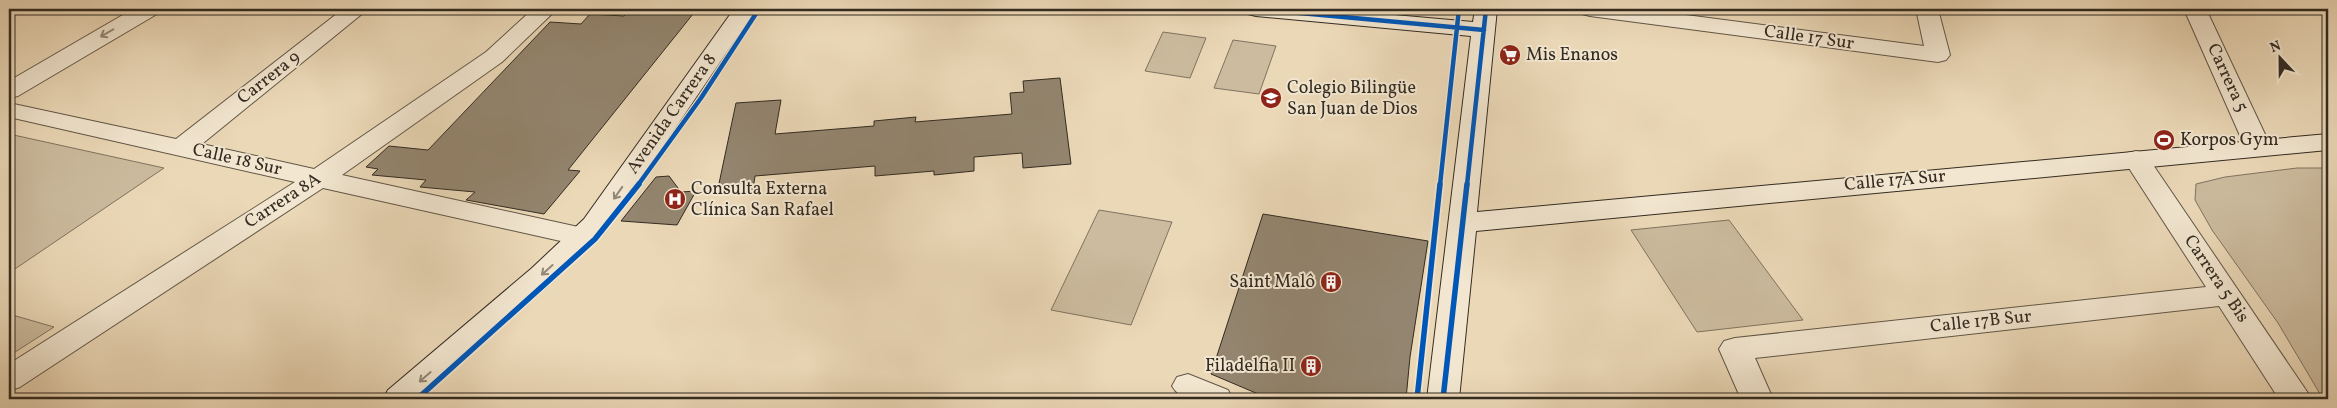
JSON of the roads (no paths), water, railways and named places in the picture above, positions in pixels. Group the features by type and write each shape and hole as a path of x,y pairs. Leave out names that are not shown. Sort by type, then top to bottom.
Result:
{"street":[{"path":"9,91 149,9"},
{"name":"Carrera 9","path":"181,148 357,9"},
{"name":"Carrera 8A","path":"9,379 318,178 494,56 546,9"},
{"name":"Avenida Carrera 8","path":"399,399 583,237 605,212 745,9"},
{"path":"1256,9 1485,20 1443,399"},
{"name":"Calle 17 Sur","path":"1590,9 1753,20 1938,55 1927,9"},
{"name":"Carrera 5","path":"2195,9 2258,147"},
{"name":"Calle 18 Sur","path":"9,110 583,237"},
{"name":"Calle 17A Sur","path":"1462,223 2136,158 2328,142"},
{"name":"Carrera 5 Bis","path":"2136,158 2296,399"},
{"name":"Calle 17B Sur","path":"1757,399 1735,349 2227,295"},
{"path":"1188,386 1217,399"}],"place":[{"name":"Mis Enanos","path":"1510,55"},
{"name":"Colegio Bilingüe San Juan de Dios","path":"1271,98"},
{"name":"Korpos Gym","path":"2164,140"},
{"name":"Consulta Externa Clínica San Rafael","path":"675,199"},
{"name":"Saint Malô","path":"1331,282"},
{"name":"Filadelfia II","path":"1311,366"}]}
